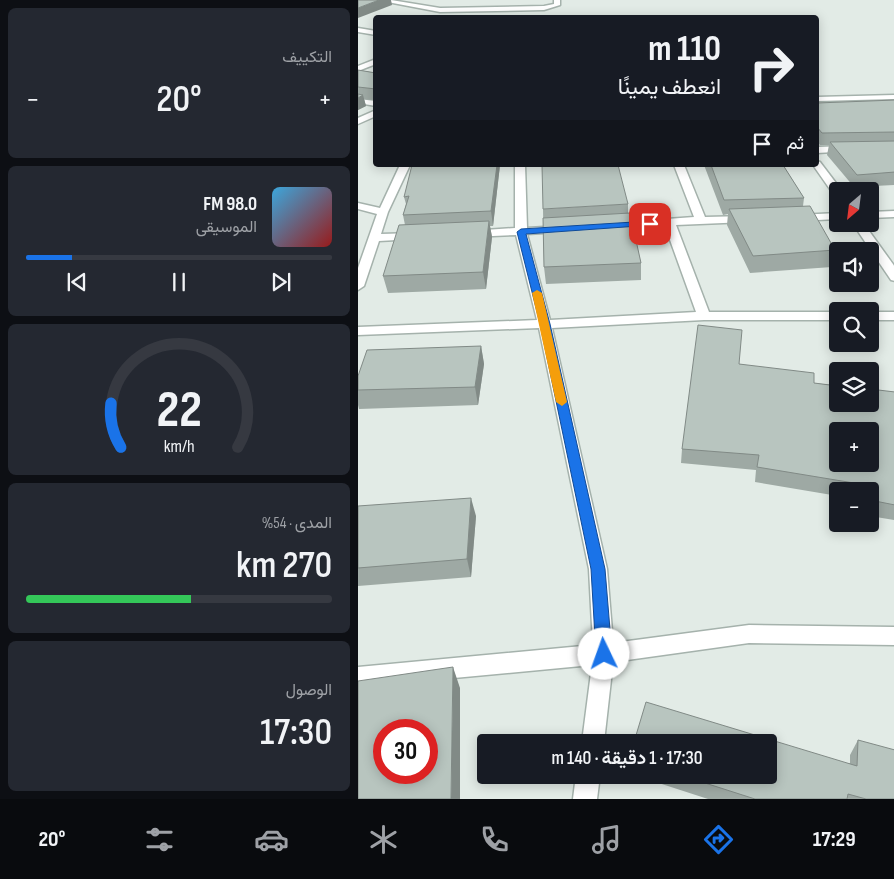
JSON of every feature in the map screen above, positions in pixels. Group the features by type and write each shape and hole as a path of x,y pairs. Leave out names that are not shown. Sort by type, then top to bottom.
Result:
{"street":[{"path":"380,0 440,10 544,8 557,5 557,0"},
{"path":"438,15 444,0"},
{"path":"358,30 373,32"},
{"path":"358,69 373,62"},
{"path":"819,99 894,96"},
{"path":"358,101 373,104"},
{"path":"358,121 373,114"},
{"path":"819,150 856,149"},
{"path":"358,286 383,212 406,167"},
{"path":"520,167 521,232 545,324 598,569 604,654 593,734"},
{"path":"681,167 701,220"},
{"path":"819,167 830,182"},
{"path":"358,206 383,212"},
{"path":"879,215 894,214"},
{"path":"789,218 829,216"},
{"path":"600,227 701,220 760,219"},
{"path":"668,222 704,316"},
{"path":"462,234 570,228"},
{"path":"865,232 894,277"},
{"path":"374,238 423,236"},
{"path":"358,331 704,316 829,316"},
{"path":"879,316 894,316"},
{"path":"358,677 604,654 749,634 894,636"},
{"path":"585,799 587,784"}],"building":[{"path":"358,0 379,0 358,8"},
{"path":"358,70 373,72 373,89 358,87"},
{"path":"895,100 895,132 822,133 819,129 819,103"},
{"path":"895,141 895,172 857,175 830,142"},
{"path":"412,167 497,167 491,211 403,215 409,196 404,197"},
{"path":"542,167 619,167 628,204 543,209"},
{"path":"712,167 784,167 804,198 724,200"},
{"path":"810,206 830,242 829,250 753,256 729,209"},
{"path":"630,213 641,263 544,267 543,218"},
{"path":"489,221 483,272 383,276 399,225"},
{"path":"698,325 742,330 739,364 814,373 814,383 829,385 829,412 879,412 879,390 895,392 895,505 879,502 879,482 848,482 757,467 759,455 682,449"},
{"path":"481,346 475,387 358,390 358,376 367,350"},
{"path":"471,498 467,559 358,568 358,506"},
{"path":"453,667 451,799 358,799 358,681"},
{"path":"646,702 752,734 636,734"},
{"path":"858,740 895,750 895,799 866,799 848,794 847,799 755,799 708,784 777,784 777,742 857,766"}],"slow traffic":[{"path":"537,293 562,402"}],"route":[{"path":"604,654 598,569 545,324 521,232 650,224"}]}
